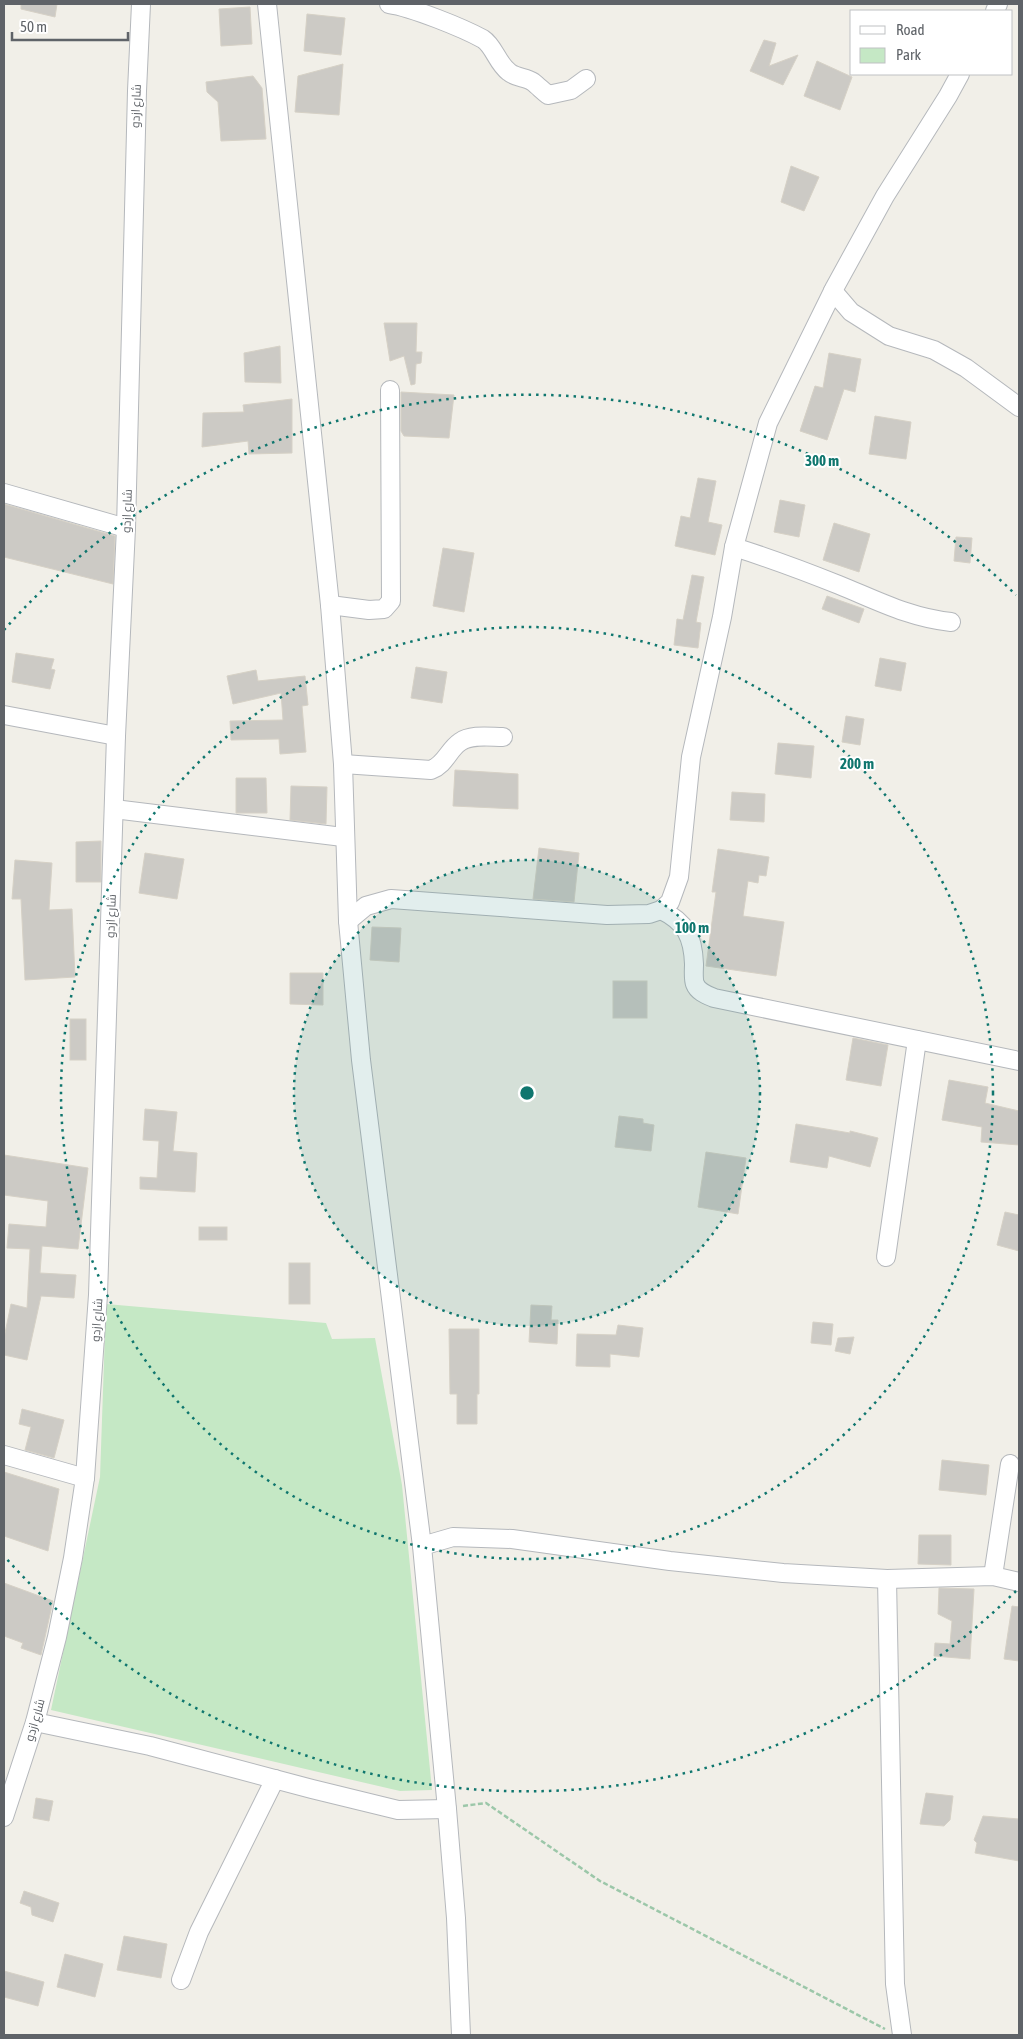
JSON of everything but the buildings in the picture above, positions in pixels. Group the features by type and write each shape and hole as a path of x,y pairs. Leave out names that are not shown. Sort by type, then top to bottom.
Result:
{"street":[{"name":"شارع ازدو","path":"4,1817 35,1722 60,1619 86,1478 98,1295 116,736 126,528 137,91 141,4"},
{"path":"267,4 330,605 343,764 343,836 348,920 373,1162 422,1546 456,1918 461,2035"},
{"path":"389,4 400,5 484,40 492,49 497,61 510,74 534,83 548,95 571,90 586,78"},
{"path":"348,920 366,906 391,899 607,915 649,914 661,910 670,902 680,877 692,757 722,617 734,547 768,423 833,291 885,196 959,75"},
{"path":"833,291 851,312 888,336 934,350 966,368 1019,407"},
{"path":"330,605 384,609 391,601 390,390"},
{"path":"4,493 126,528"},
{"path":"734,547 840,585 897,610 932,620 951,622"},
{"path":"4,715 116,736"},
{"path":"343,764 431,770 440,767 458,743 470,738 503,737"},
{"path":"114,809 343,836"},
{"path":"661,910 675,917 686,929 692,943 695,984 703,994 714,998 1019,1061"},
{"path":"886,1257 916,1040"},
{"path":"4,1455 86,1478"},
{"path":"993,1576 1010,1464"},
{"path":"422,1546 453,1537 512,1538 755,1570 887,1579 993,1576 1019,1582"},
{"path":"887,1579 895,2033"},
{"path":"35,1722 150,1746 398,1810 447,1809"},
{"path":"181,1980 199,1932 275,1779"}],"path":[{"path":"447,1809 486,1803 600,1881 895,2033"}],"green space":[{"path":"106,1304 326,1323 332,1339 375,1338 402,1485 432,1790 400,1791 51,1710 100,1477"}]}
